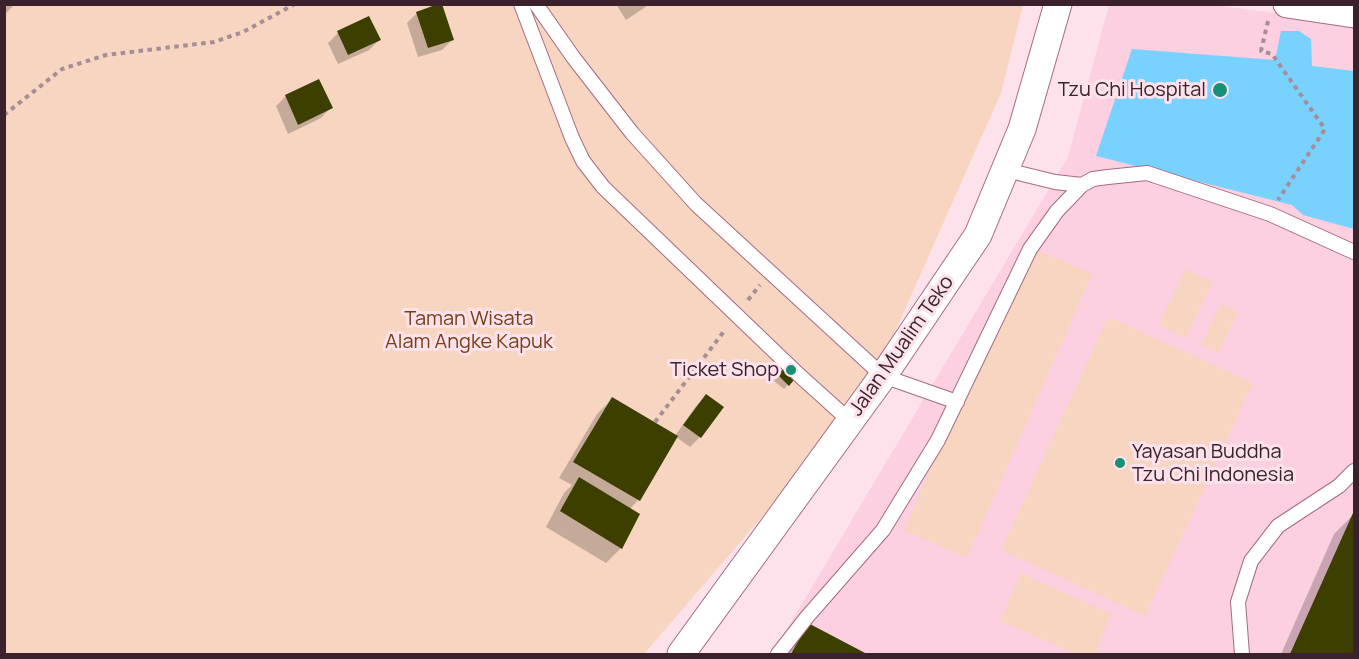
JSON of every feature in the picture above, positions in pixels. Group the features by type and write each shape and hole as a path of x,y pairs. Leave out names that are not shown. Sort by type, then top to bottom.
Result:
{"street":[{"name":"Jalan Mualim Teko","path":"681,654 883,376 978,235 1022,129 1058,4"},
{"path":"1287,4 1354,14"}],"lane":[{"path":"521,4 572,138 583,161 603,187 850,421"},
{"path":"536,4 573,57 632,133 696,204 883,376 957,402"},
{"path":"1006,170 1055,182 1083,185"},
{"path":"778,654 807,616 883,530 938,440 1030,249 1057,211 1083,185 1108,177 1147,173 1270,214 1354,252"},
{"path":"1242,654 1238,602 1251,561 1278,526 1339,486 1354,471"}],"path":[{"path":"4,116 62,69 106,55 214,42 243,33 295,4"},
{"path":"1272,54 1325,129 1276,203"},
{"path":"655,423 769,273"}],"shaded area":[{"name":"Yayasan Buddha Tzu Chi Indonesia","path":"1109,5 1212,5 1354,23 1354,654 772,654 1068,157"}],"green space":[{"name":"Taman Wisata Alam Angke Kapuk","path":"4,5 1023,5 1001,93 867,395 644,654 5,654"},
{"path":"1028,246 1092,274 967,558 904,530"},
{"path":"1185,269 1212,282 1186,338 1159,325"},
{"path":"1221,304 1238,312 1218,353 1201,345"},
{"path":"1108,317 1253,383 1145,616 1001,550"},
{"path":"1021,573 1111,614 1095,654 1075,654 1000,621"}],"water":[{"path":"1281,31 1299,31 1311,39 1312,66 1354,71 1354,229 1303,215 1292,205 1096,156 1132,49 1275,60"}],"building":[{"path":"442,4 454,40 428,48 416,12"},
{"path":"369,16 381,40 348,55 337,31"},
{"path":"319,79 333,108 298,125 285,95"},
{"path":"786,365 798,375 789,386 778,375"},
{"path":"706,394 724,407 701,438 683,425"},
{"path":"612,397 678,436 640,501 573,462"},
{"path":"579,477 640,514 622,549 560,511"},
{"path":"1353,513 1354,654 1290,654"},
{"path":"808,623 867,654 791,654"}],"place":[{"name":"Tzu Chi Hospital","path":"1220,90"},
{"name":"Ticket Shop","path":"791,370"},
{"name":"Yayasan Buddha Tzu Chi Indonesia","path":"1120,463"}]}
